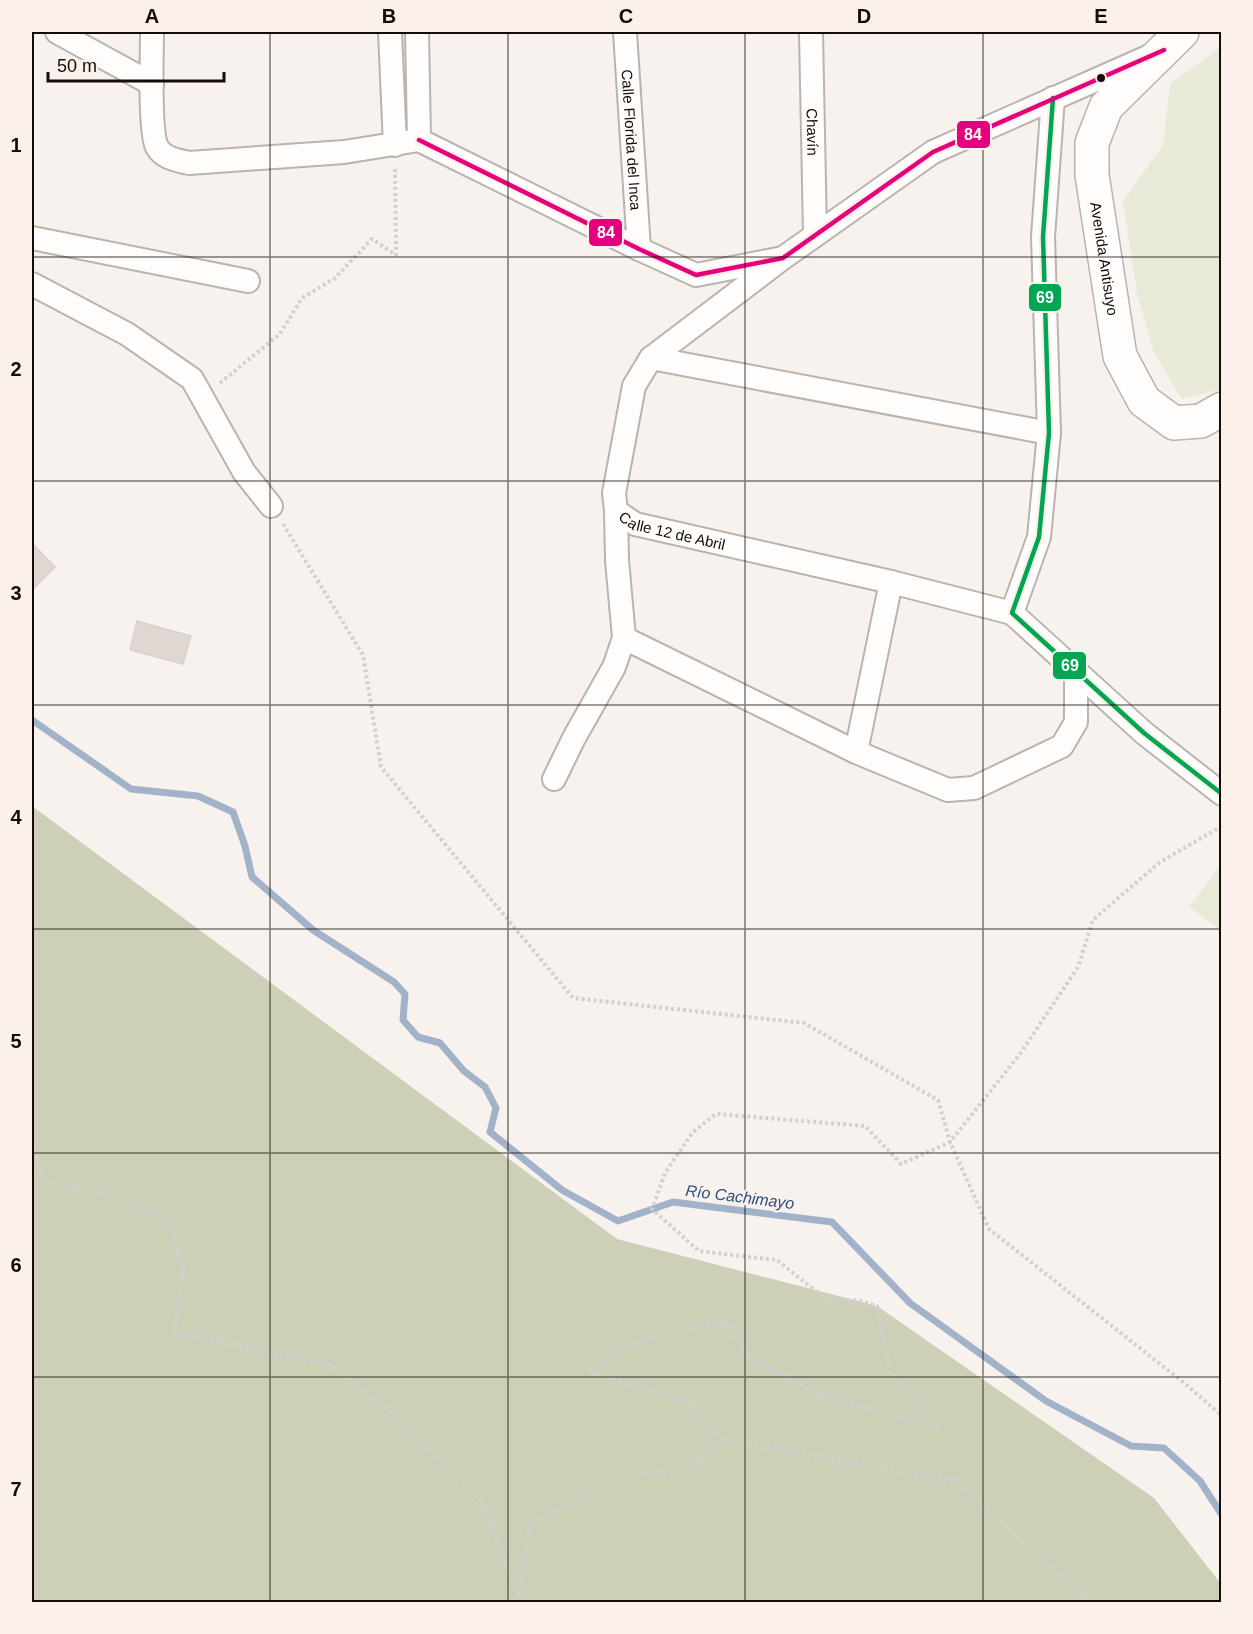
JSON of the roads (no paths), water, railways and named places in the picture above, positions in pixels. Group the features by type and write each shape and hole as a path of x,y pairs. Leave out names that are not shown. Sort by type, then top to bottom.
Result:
{"street":[{"path":"57,32 152,84"},
{"path":"152,32 153,129 157,147 168,158 189,163 344,152 419,140 417,32"},
{"path":"390,32 395,145"},
{"name":"Calle Florida del Inca","path":"625,32 639,249"},
{"name":"Chavín","path":"811,32 815,235"},
{"name":"Calle 12 de Abril","path":"1012,613 891,582 635,524 616,511 614,492 634,386 651,358 783,258 933,152 1173,41"},
{"name":"Avenida Antisuyo","path":"1173,41 1106,107 1092,143 1092,175 1120,356 1144,401 1174,423 1201,421 1221,409"},
{"path":"1053,98 1043,237 1049,433 1040,537 1012,613 1144,733 1221,794"},
{"name":"Calle 12 de Abril","path":"419,140 696,275 783,258"},
{"path":"32,238 248,281"},
{"path":"32,284 127,334 192,379 244,472 272,506"},
{"path":"651,358 1049,433"},
{"path":"554,779 614,667 624,638 617,560 616,511"},
{"path":"856,752 891,582"},
{"path":"624,638 856,752 948,790 975,788 1062,746 1076,722 1076,671"}],"waterway":[{"name":"Río Cachimayo","path":"32,720 131,789 198,796 233,812 245,846 252,877 313,930 394,982 405,994 403,1020 418,1037 440,1043 464,1071 485,1087 496,1108 490,1132 562,1190 618,1221 673,1202 832,1222 910,1303 1046,1401 1131,1446 1164,1448 1200,1481 1222,1515"}]}
